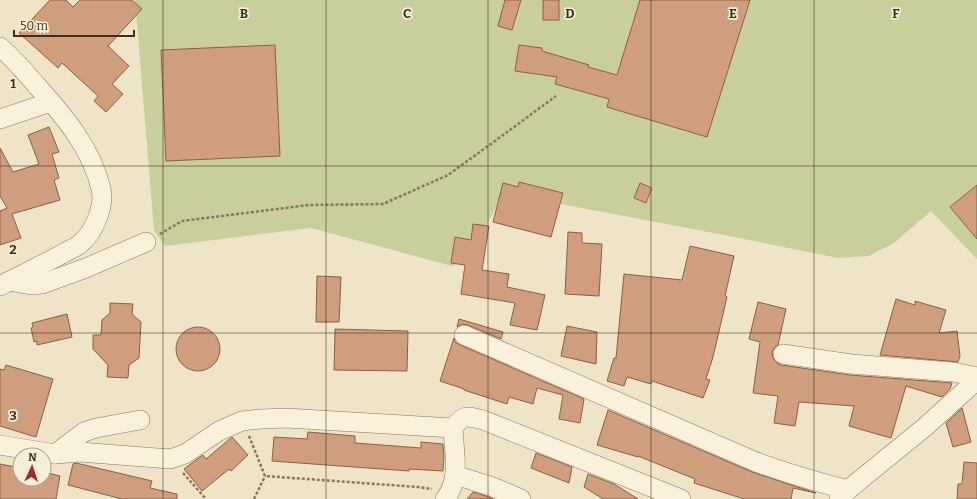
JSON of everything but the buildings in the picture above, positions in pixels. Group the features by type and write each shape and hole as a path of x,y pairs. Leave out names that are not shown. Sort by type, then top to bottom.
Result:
{"street":[{"path":"0,47 12,57 51,102 79,138 93,165 101,190 100,211 92,231 81,244 4,283"},
{"path":"0,119 51,102"},
{"path":"4,283 31,285 42,284 86,268 152,239"},
{"path":"464,335 756,462 817,482 842,494 925,427 977,380"},
{"path":"783,354 851,364 953,372 977,376"},
{"path":"521,499 493,487 450,489 453,428 460,420 468,416 483,420 681,499"},
{"path":"0,445 55,454 80,452 170,459 185,454 219,431 242,421 260,418 286,418 453,428"},
{"path":"55,454 84,432 96,428 140,420"}],"path":[{"path":"152,239 182,221 309,205 383,204 448,175 556,96"},
{"path":"242,421 265,476 254,499"},
{"path":"170,459 206,499"},
{"path":"265,476 450,489"}],"green space":[{"path":"135,0 977,0 977,259 931,211 894,243 869,256 838,258 503,193 471,257 452,266 311,228 165,246 154,230"}]}
